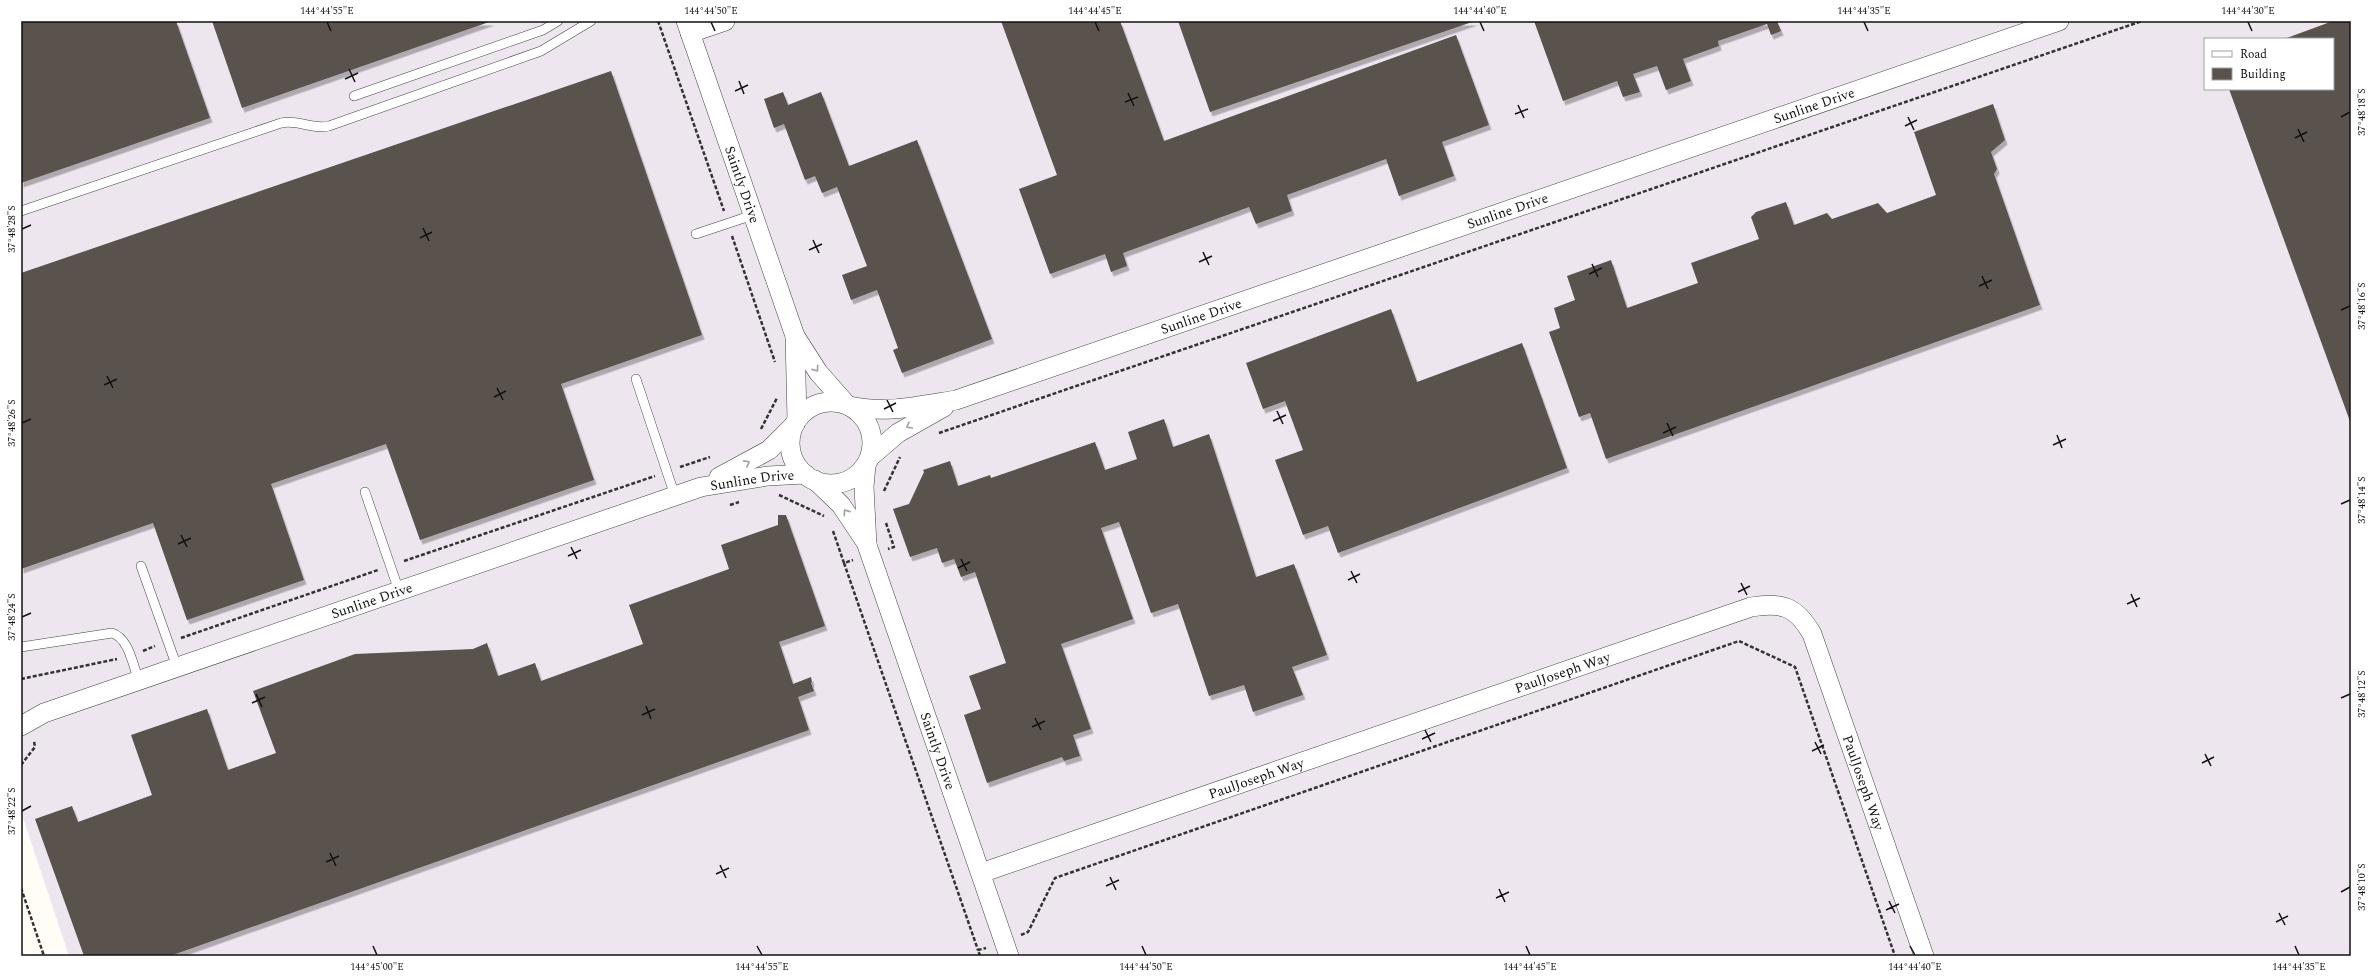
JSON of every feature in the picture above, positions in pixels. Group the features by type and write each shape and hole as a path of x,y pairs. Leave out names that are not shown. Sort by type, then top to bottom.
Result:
{"street":[{"name":"Saintly Drive","path":"725,21 688,27 795,336 818,372 848,405"},
{"name":"Sunline Drive","path":"848,405 874,410 890,410 956,400 2059,21"},
{"name":"Saintly Drive","path":"795,336 796,422"},
{"name":"Sunline Drive","path":"868,461 898,433 956,400"},
{"path":"833,402 848,405 863,416 871,431 872,449 868,461 854,477 839,483 831,484 810,477 796,464 791,451 790,437 796,422 807,410 820,404 833,402"},
{"name":"Sunline Drive","path":"21,726 44,713 700,487 769,450 796,422"},
{"name":"Saintly Drive","path":"868,461 864,487 869,550"},
{"name":"Sunline Drive","path":"700,487 768,476 810,477"},
{"name":"Saintly Drive","path":"810,477 841,505 869,550 1007,949"},
{"name":"PaulJoseph Way","path":"981,873 1751,607 1771,604 1789,608 1803,618 1812,634 1924,956"},
{"name":"Sunline Drive","path":"21,713 44,713"}],"lane":[{"path":"354,96 542,30 558,21"},
{"path":"21,211 290,120 320,128 329,126 541,51 591,21"},
{"path":"696,234 753,215"},
{"path":"636,379 675,496"},
{"path":"365,492 399,591"},
{"path":"141,566 177,667"},
{"path":"21,647 112,632 122,638 139,681"}],"path":[{"path":"658,21 776,363"},
{"path":"936,435 2142,21"},
{"path":"758,434 780,392"},
{"path":"882,494 902,452"},
{"path":"21,679 129,655 718,455"},
{"path":"710,457 718,478"},
{"path":"777,494 830,519"},
{"path":"730,505 744,500"},
{"path":"844,563 869,550 894,547 885,521"},
{"path":"832,526 980,956"},
{"path":"978,950 1007,949 1028,932 1055,878 1739,641 1795,668 1895,956"},
{"path":"21,888 44,956"}],"shaded area":[{"path":"21,21 2351,21 2351,956 69,956 21,812"}],"building":[{"path":"21,21 176,21 210,118 21,183"},
{"path":"212,21 492,21 242,108"},
{"path":"1001,21 1120,21 1164,141 1456,35 1489,125 1442,142 1454,176 1399,196 1386,159 1287,195 1292,211 1256,224 1249,207 1123,253 1127,266 1111,272 1105,254 1050,274 1019,189 1057,175"},
{"path":"1178,21 1475,21 1210,112"},
{"path":"1534,21 1777,21 1781,31 1771,35 1767,24 1718,41 1719,46 1683,59 1691,81 1666,90 1657,66 1633,74 1640,92 1623,97 1617,81 1563,101"},
{"path":"2333,21 2351,21 2351,424 2229,90 2334,90 2334,38 2287,38"},
{"path":"611,71 702,335 561,384 594,480 420,540 386,444 271,484 304,580 187,620 153,523 21,569 21,273"},
{"path":"783,92 788,105 821,92 849,166 917,140 992,339 902,373 893,350 898,348 877,290 851,300 842,275 867,266 837,187 822,193 815,176 805,180 784,124 774,128 764,99"},
{"path":"1993,104 2005,140 1991,152 1997,169 1994,174 2040,305 1606,459 1590,413 1579,417 1549,332 1560,328 1554,308 1575,300 1567,276 1611,260 1627,308 1698,283 1691,263 1759,239 1751,217 1756,212 1786,202 1794,225 1827,213 1832,219 1878,203 1887,213 1936,195 1914,132"},
{"path":"1391,309 1417,382 1522,343 1567,468 1338,553 1328,526 1303,535 1275,460 1303,450 1285,401 1263,409 1246,363"},
{"path":"1164,419 1173,447 1209,434 1256,577 1294,564 1327,655 1292,667 1303,695 1253,712 1244,685 1209,696 1178,604 1151,613 1119,522 1101,528 1133,619 1061,644 1091,729 1073,735 1080,756 1064,761 1062,757 987,783 964,715 981,709 969,676 1006,663 975,572 961,577 954,559 942,563 937,548 910,557 893,509 909,504 924,472 923,470 950,461 958,486 990,475 991,478 1095,442 1105,470 1137,459 1128,432"},
{"path":"778,515 786,515 825,626 779,642 793,684 811,677 811,683 814,691 798,697 809,730 170,956 84,956 35,819 72,806 78,822 152,795 131,735 207,709 228,770 276,753 253,691 355,654 473,649 487,643 498,676 535,663 541,681 643,644 629,605 729,569 721,545 778,525"}]}
